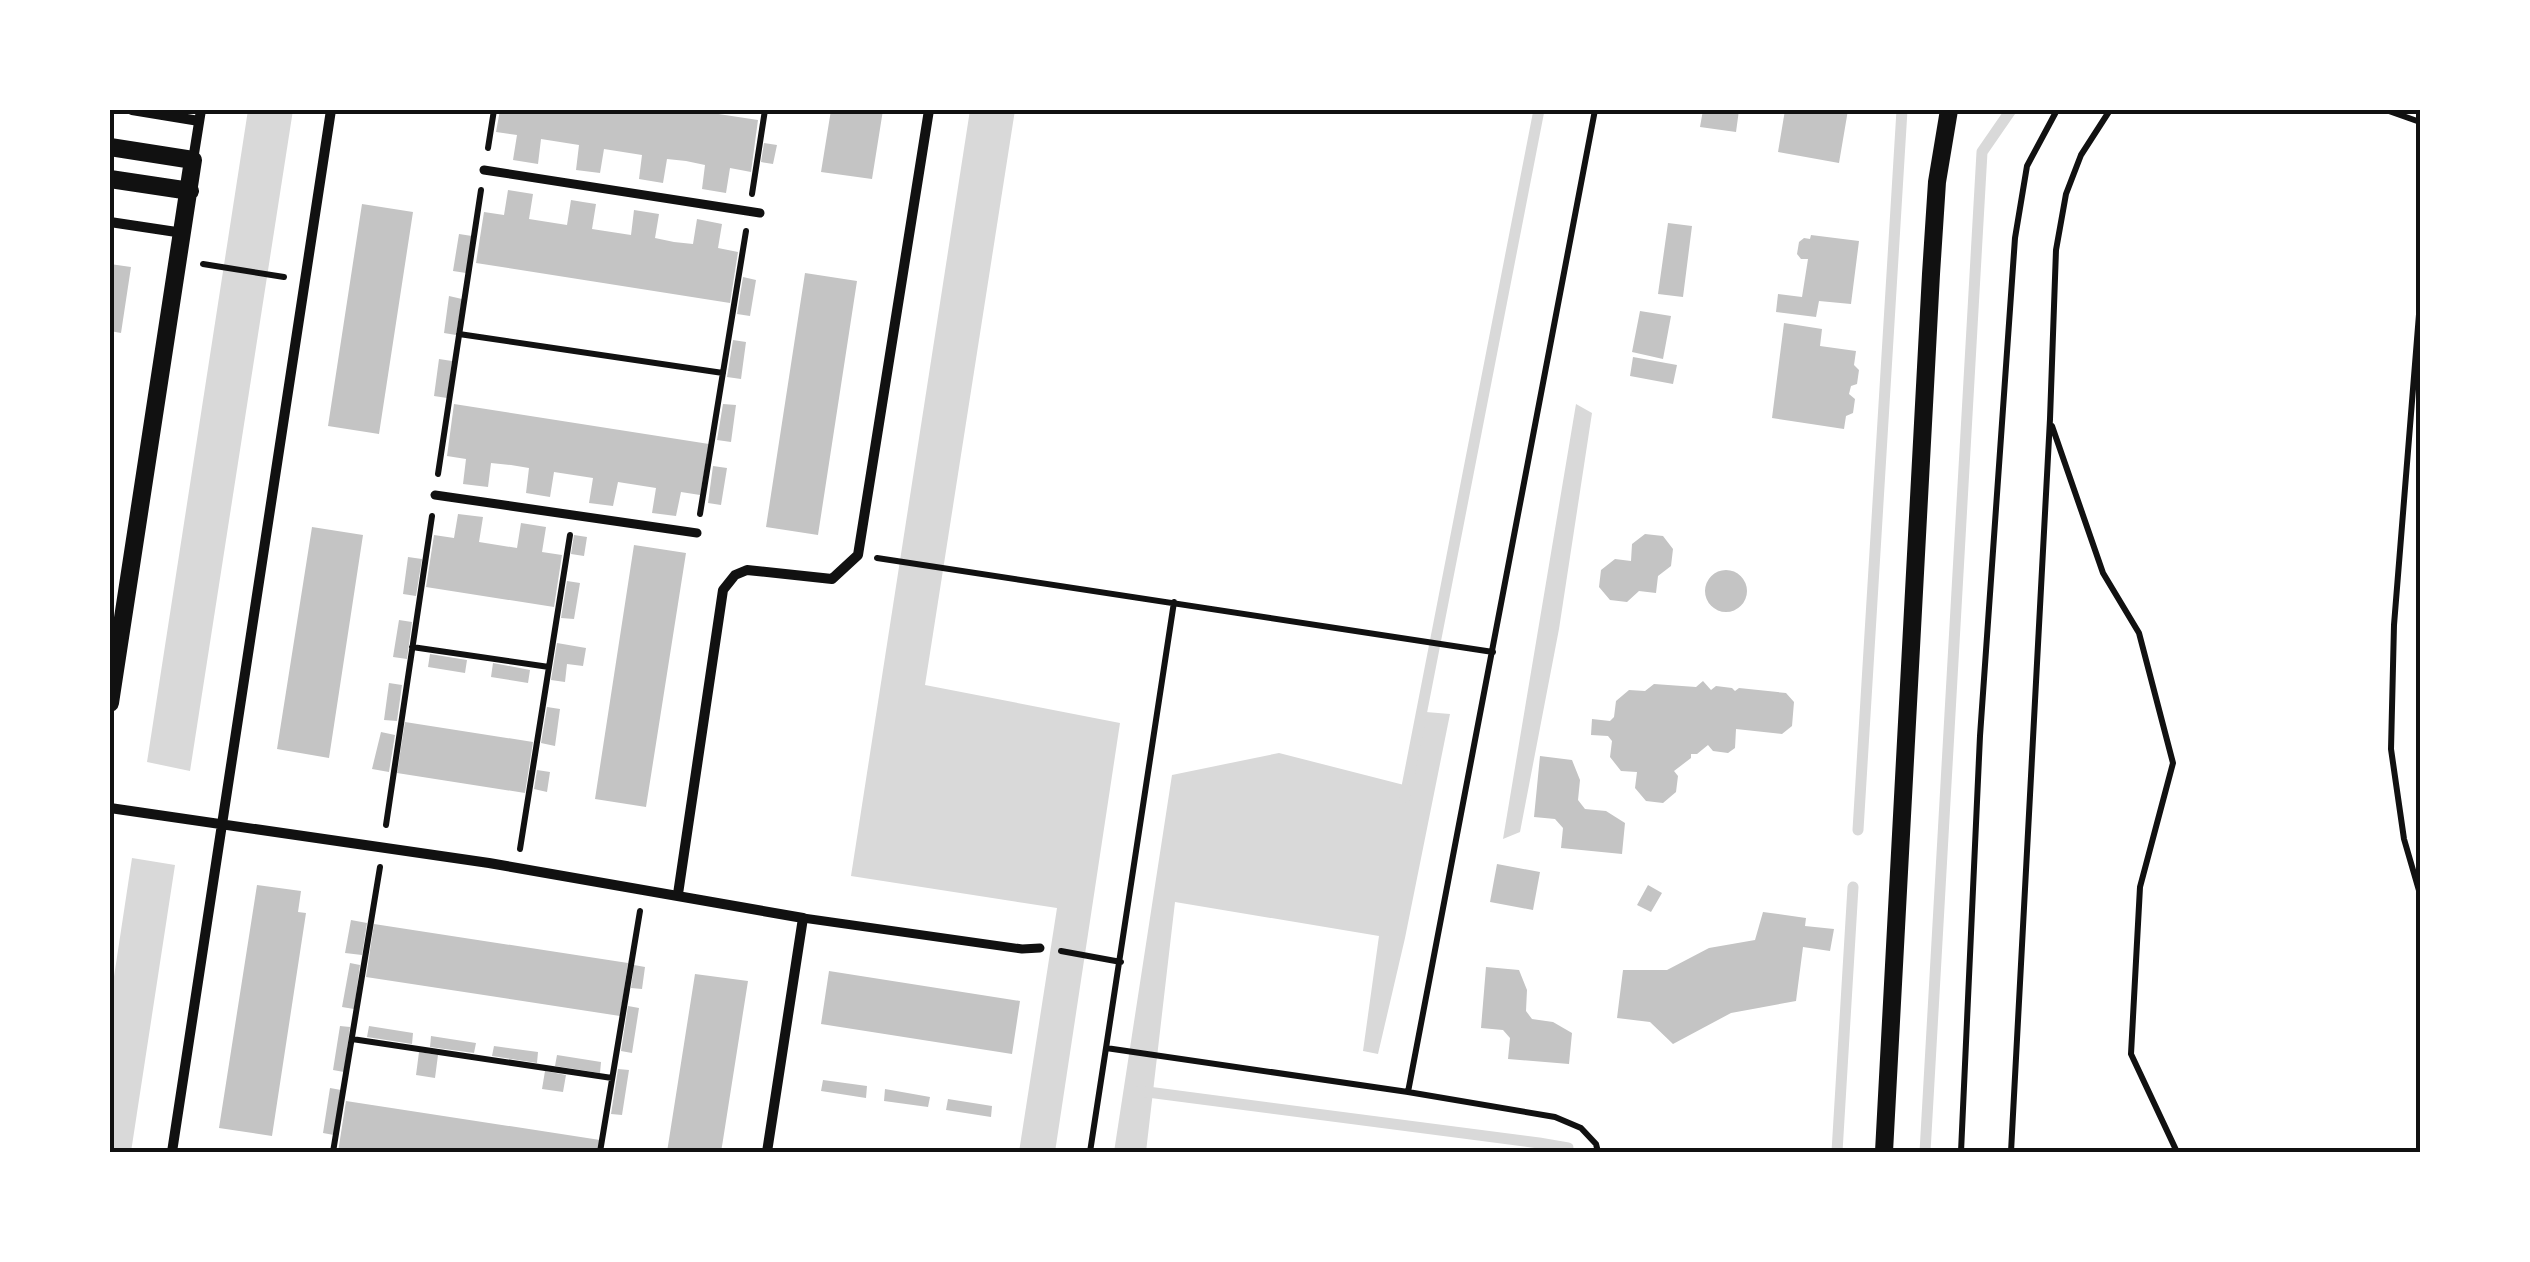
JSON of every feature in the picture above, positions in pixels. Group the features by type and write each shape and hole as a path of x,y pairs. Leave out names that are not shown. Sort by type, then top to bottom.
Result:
{"street":[{"path":"110,704 200,115 132,110"},
{"path":"172,1152 332,110"},
{"path":"678,894 723,590 747,570 832,578 858,554 929,110"},
{"path":"1884,1152 1932,256 1937,182 1949,110"},
{"path":"110,147 193,160"},
{"path":"484,170 755,212"},
{"path":"110,179 190,192"},
{"path":"110,222 184,233"},
{"path":"435,495 697,532"},
{"path":"110,808 644,888 803,918 1022,950 1040,948"},
{"path":"767,1152 803,918"}],"path":[{"path":"334,1152 384,848 494,110"},
{"path":"697,532 755,212 765,110"},
{"path":"1408,1092 1595,110"},
{"path":"1961,1152 1980,736 2015,238 2027,166 2056,110"},
{"path":"2011,1152 2056,250 2066,194 2081,155 2110,110"},
{"path":"2386,110 2420,122"},
{"path":"208,265 283,276"},
{"path":"2420,302 2394,625 2390,749 2404,839 2420,894"},
{"path":"460,334 723,373"},
{"path":"2050,420 2103,573 2139,633 2173,763 2140,888 2131,1054 2176,1152"},
{"path":"517,868 574,514"},
{"path":"900,561 1493,652"},
{"path":"1090,1152 1174,602"},
{"path":"412,647 549,667"},
{"path":"600,1152 644,888"},
{"path":"1040,948 1121,962"},
{"path":"352,1038 612,1078"},
{"path":"1106,1048 1555,1117 1581,1128 1598,1152"}],"shaded area":[{"path":"248,110 293,110 190,771 147,762"},
{"path":"970,110 1015,110 925,685 1120,723 1055,1152 1019,1152 1057,908 851,876"},
{"path":"1576,404 1592,413 1559,629 1520,832 1503,839"},
{"path":"1426,712 1450,714 1378,1054 1363,1051 1379,936 1175,902 1146,1152 1114,1152 1172,775 1279,753 1408,786"},
{"path":"132,858 175,865 131,1152 110,1152 110,1003"}],"building":[{"path":"500,110 692,110 758,120 751,172 730,168 726,193 702,189 705,165 667,159 663,183 639,179 642,155 604,149 600,173 576,170 579,145 541,139 538,164 513,160 517,135 496,132"},
{"path":"831,110 883,110 872,179 821,172"},
{"path":"1703,110 1739,110 1736,132 1700,127"},
{"path":"1785,110 1848,110 1839,163 1778,152"},
{"path":"764,143 777,145 773,164 761,162"},
{"path":"508,190 533,194 529,219 567,225 571,200 596,204 592,229 631,235 634,210 659,214 655,238 693,244 697,219 722,224 718,248 738,252 730,303 476,263 484,212 504,215"},
{"path":"362,204 413,212 379,434 328,426"},
{"path":"1668,223 1692,226 1683,297 1658,294"},
{"path":"459,234 472,236 466,273 453,271"},
{"path":"1811,235 1859,241 1851,304 1819,301 1816,317 1776,312 1778,294 1802,297 1808,259 1797,254 1799,242"},
{"path":"110,264 131,267 121,333 110,331"},
{"path":"805,273 857,281 818,535 766,527"},
{"path":"743,277 756,280 750,316 737,314"},
{"path":"449,296 462,299 456,335 444,333"},
{"path":"1640,311 1671,316 1663,359 1632,352"},
{"path":"1784,323 1822,329 1820,346 1856,351 1857,384 1851,386 1849,394 1855,399 1853,413 1846,416 1844,429 1772,418"},
{"path":"733,340 746,342 741,379 727,377"},
{"path":"1633,357 1677,365 1673,384 1630,376"},
{"path":"439,359 452,361 447,398 434,396"},
{"path":"454,404 709,444 700,495 681,492 676,516 652,513 656,488 618,482 613,506 589,503 593,478 554,472 550,497 526,493 529,468 491,463 488,487 463,484 466,459 447,456"},
{"path":"723,404 736,405 731,442 717,440"},
{"path":"713,466 727,468 721,505 708,503"},
{"path":"458,514 483,517 479,542 517,548 521,523 546,527 542,552 562,555 554,607 426,587 434,535 454,538"},
{"path":"312,527 363,535 329,758 277,749"},
{"path":"1645,534 1663,536 1673,549 1671,566 1658,576 1656,593 1639,591 1627,602 1610,600 1599,587 1601,570 1615,559 1631,561 1632,544"},
{"path":"574,535 587,537 584,556 571,554"},
{"path":"634,545 686,553 646,807 595,799"},
{"path":"408,557 422,559 416,596 403,594"},
{"path":"1726,570 1741,576 1747,591 1741,606 1726,612 1711,606 1705,591 1711,576"},
{"path":"567,581 580,583 574,619 561,618"},
{"path":"399,620 412,622 407,659 393,657"},
{"path":"557,643 586,648 583,666 567,664 565,682 551,680"},
{"path":"430,654 467,660 465,673 428,667"},
{"path":"493,663 530,670 528,683 491,677"},
{"path":"1703,681 1711,690 1716,686 1735,691 1739,688 1786,693 1794,702 1792,726 1782,734 1736,729 1735,748 1728,753 1713,751 1708,745 1691,754 1674,771 1678,776 1676,792 1663,803 1646,801 1635,788 1637,772 1621,771 1610,757 1612,741 1608,736 1591,735 1592,719 1610,721 1616,701 1629,690 1645,691 1654,684 1696,687"},
{"path":"389,683 402,685 397,721 384,720"},
{"path":"547,707 560,709 555,746 541,743"},
{"path":"405,722 533,742 525,793 397,773"},
{"path":"381,732 395,735 389,772 372,769"},
{"path":"1540,756 1572,760 1580,780 1578,800 1585,809 1606,811 1625,823 1622,854 1561,848 1563,828 1555,819 1534,817"},
{"path":"537,770 550,772 547,792 534,789"},
{"path":"1497,864 1540,872 1533,910 1490,902"},
{"path":"257,885 301,891 298,912 306,913 272,1136 219,1128"},
{"path":"1648,885 1662,893 1651,912 1637,905"},
{"path":"1763,912 1806,918 1805,926 1834,929 1830,951 1803,947 1796,1001 1731,1013 1673,1044 1650,1022 1617,1018 1623,970 1667,970 1709,948 1755,940"},
{"path":"351,920 367,923 362,955 345,953"},
{"path":"374,924 628,963 620,1016 366,977"},
{"path":"350,963 360,965 354,1009 342,1007"},
{"path":"634,965 645,967 642,989 631,988"},
{"path":"1486,967 1519,970 1527,990 1526,1011 1532,1019 1553,1022 1572,1033 1569,1064 1508,1059 1510,1038 1503,1030 1481,1028"},
{"path":"829,971 1020,1001 1012,1054 821,1024"},
{"path":"695,974 748,981 721,1152 667,1152"},
{"path":"628,1006 639,1008 632,1053 621,1051"},
{"path":"340,1026 350,1027 344,1072 333,1070"},
{"path":"369,1026 413,1033 412,1044 367,1037"},
{"path":"431,1036 476,1043 474,1053 430,1047"},
{"path":"494,1046 538,1052 537,1063 492,1056"},
{"path":"419,1052 438,1055 435,1078 416,1075"},
{"path":"557,1055 601,1062 600,1073 555,1066"},
{"path":"618,1069 629,1070 622,1115 611,1114"},
{"path":"545,1071 566,1075 563,1092 542,1089"},
{"path":"823,1080 867,1086 866,1098 821,1091"},
{"path":"330,1088 341,1090 334,1135 323,1133"},
{"path":"885,1089 930,1097 928,1107 884,1101"},
{"path":"948,1099 992,1106 991,1117 946,1110"},
{"path":"346,1101 600,1140 598,1152 338,1152"}],"waterway":[{"path":"1405,797 1539,110"},
{"path":"1858,830 1902,110"},
{"path":"1925,1152 1982,152 2011,110"},
{"path":"1837,1152 1853,887"},
{"path":"1140,1091 1539,1143 1568,1148 1568,1152"}]}
